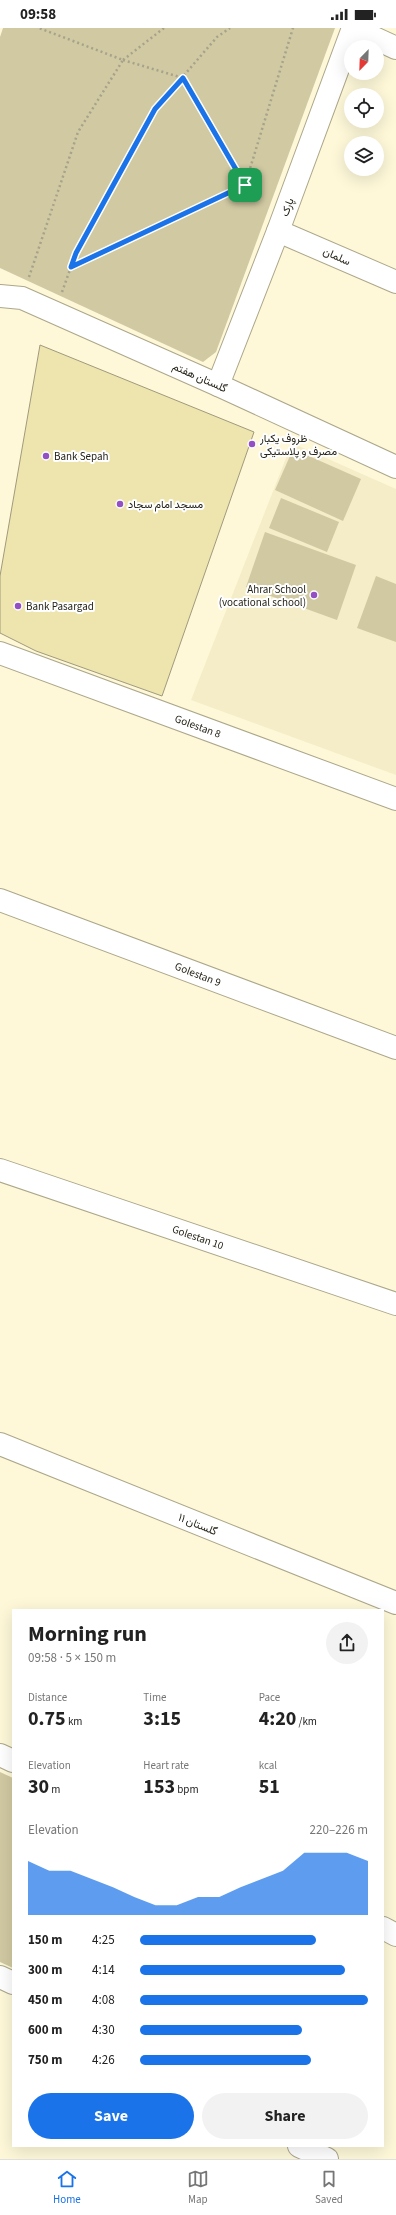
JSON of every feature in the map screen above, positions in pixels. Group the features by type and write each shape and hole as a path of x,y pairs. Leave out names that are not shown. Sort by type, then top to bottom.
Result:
{"street":[{"path":"353,28 396,48"},
{"name":"پارک","path":"218,385 278,231 353,28"},
{"name":"سلمان","path":"278,231 396,282"},
{"name":"گلستان هفتم","path":"0,296 22,298 218,385 396,467"},
{"name":"Golestan 8","path":"0,653 396,799"},
{"name":"Golestan 9","path":"0,900 396,1048"},
{"name":"Golestan 10","path":"0,1170 396,1304"},
{"name":"گلستان ۱۱","path":"0,1444 396,1603"},
{"path":"0,1755 12,1761"},
{"path":"384,1929 396,1935"},
{"path":"0,1977 12,1983"},
{"path":"301,2147 327,2159"}],"path":[{"path":"39,28 123,60 183,78 245,185"},
{"path":"22,298 78,132 123,60 164,28"},
{"path":"55,313 76,253 155,109 217,37 230,28"},
{"path":"71,267 245,185 293,28"}],"shaded area":[{"path":"3,28 335,28 216,352 203,362 0,268 0,37"},
{"name":"Ahrar School (vocational school)","path":"292,443 396,489 396,775 191,700"},
{"path":"293,449 361,479 343,521 275,490"},
{"path":"281,498 339,522 327,552 269,528"},
{"path":"265,532 356,565 337,620 246,587"},
{"path":"376,576 396,584 396,642 357,628"},
{"path":"0,1772 12,1778 12,1968 0,1962"}],"building":[{"name":"مسجد امام سجاد","path":"40,345 254,432 162,696 36,651 0,633 0,576"}],"place":[{"name":"ظروف یکبار مصرف و پلاستیکی","path":"252,444"},
{"name":"Bank Sepah","path":"46,456"},
{"name":"مسجد امام سجاد","path":"120,504"},
{"name":"Ahrar School (vocational school)","path":"314,595"},
{"name":"Bank Pasargad","path":"18,606"}],"route":[{"path":"183,78 245,185 158,226 71,267 76,253 155,109 183,78"}]}
